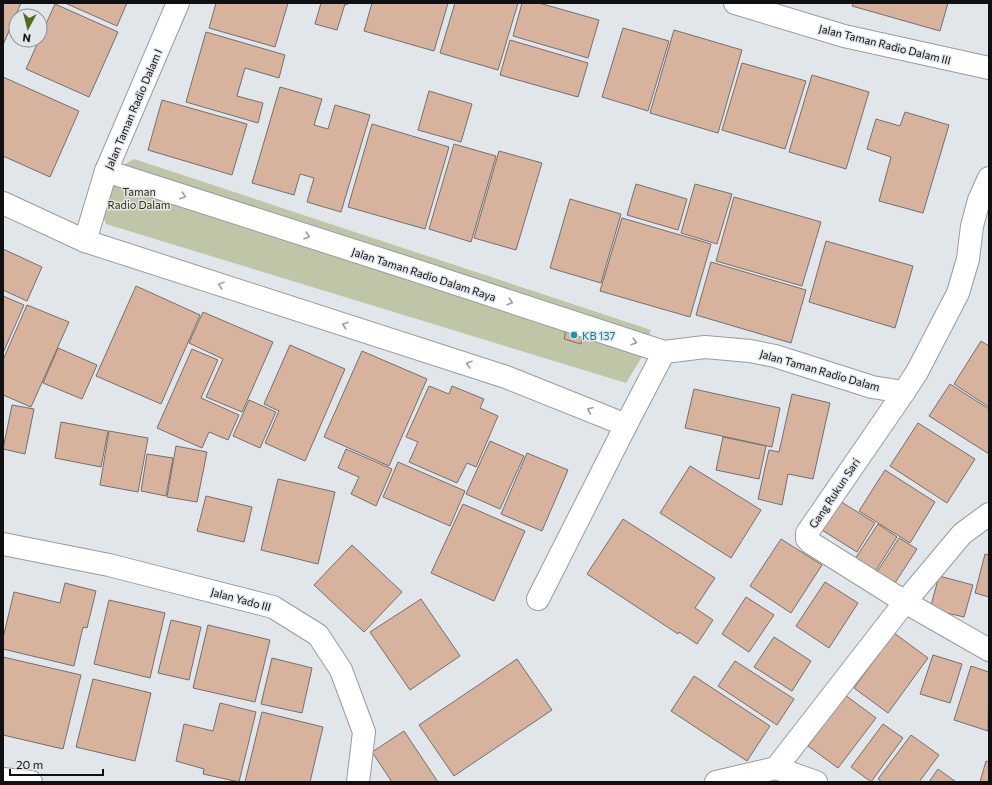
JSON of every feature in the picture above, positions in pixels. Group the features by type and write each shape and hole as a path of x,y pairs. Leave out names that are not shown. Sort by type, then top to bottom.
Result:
{"street":[{"name":"Jalan Taman Radio Dalam I","path":"85,241 106,171 178,3"},
{"name":"Jalan Taman Radio Dalam III","path":"735,3 844,36 989,68"},
{"name":"Jalan Taman Radio Dalam Raya","path":"106,171 664,352"},
{"path":"904,392 958,293 968,259 972,226 979,200 989,178"},
{"path":"3,203 85,241 506,376 626,425"},
{"name":"Jalan Taman Radio Dalam","path":"664,352 705,347 750,351 775,356 872,387 904,392"},
{"path":"538,600 664,352"},
{"name":"Gang Rukun Sari","path":"904,392 807,533 807,539 811,544 905,602"},
{"path":"776,768 905,602 962,534 989,514"},
{"name":"Jalan Yado III","path":"3,544 109,565 273,607 318,635 341,670 364,732 358,782"},
{"path":"905,602 989,650"},
{"path":"716,782 776,768 816,782"},
{"path":"3,779 31,782"}],"green space":[{"name":"Taman Radio Dalam","path":"134,159 651,330 642,357 626,383 106,224 98,200 110,173"}],"building":[{"path":"3,3 21,3 19,8 8,8 8,33 3,45"},
{"path":"65,3 127,3 117,26"},
{"path":"216,3 288,3 275,47 209,28"},
{"path":"321,3 348,3 347,5 345,4 337,30 315,24"},
{"path":"372,3 448,3 434,51 364,31"},
{"path":"455,3 518,3 498,70 440,53"},
{"path":"522,3 539,3 599,20 588,58 513,36"},
{"path":"853,3 948,3 940,31 852,6"},
{"path":"55,4 118,32 89,97 26,69 35,48 48,48 48,19"},
{"path":"623,28 669,41 648,111 602,97"},
{"path":"674,30 742,50 718,133 650,113"},
{"path":"206,32 285,55 279,78 245,68 237,96 263,103 258,123 186,102"},
{"path":"510,40 588,63 578,97 500,75"},
{"path":"742,63 806,81 785,149 722,130"},
{"path":"812,75 869,92 846,169 789,152"},
{"path":"3,77 79,111 50,177 3,156"},
{"path":"280,87 322,99 314,125 328,129 335,105 370,115 341,212 307,202 314,178 300,174 294,195 252,183"},
{"path":"429,91 472,104 461,142 418,130"},
{"path":"162,100 247,124 232,175 148,150"},
{"path":"905,112 949,125 923,213 879,201 891,157 867,149 876,119 900,126"},
{"path":"372,124 449,147 425,229 348,207"},
{"path":"454,144 496,156 471,242 429,229"},
{"path":"499,151 542,163 516,250 474,238"},
{"path":"636,184 687,199 678,230 627,215"},
{"path":"695,184 732,194 717,244 681,233"},
{"path":"734,197 821,222 802,286 716,261"},
{"path":"570,199 621,214 601,283 550,268"},
{"path":"622,218 711,244 690,317 600,291"},
{"path":"826,241 913,266 895,328 809,302"},
{"path":"3,249 42,267 27,301 3,290"},
{"path":"711,262 806,290 791,343 696,315"},
{"path":"136,286 200,315 161,404 96,376"},
{"path":"3,296 24,305 3,353"},
{"path":"27,305 69,322 31,407 3,395 3,360"},
{"path":"203,312 273,342 242,412 206,397 223,359 189,343"},
{"name":"KB 137","path":"567,326 584,330 581,344 564,339"},
{"path":"981,341 989,346 989,407 954,384"},
{"path":"290,345 345,369 305,461 265,443 279,411 264,404"},
{"path":"58,348 97,365 82,399 43,383"},
{"path":"192,349 218,360 201,398 239,415 228,440 209,432 202,448 157,428"},
{"path":"362,351 427,379 389,466 324,437"},
{"path":"950,384 989,409 989,454 929,416"},
{"path":"429,386 449,394 452,386 484,399 480,408 498,416 476,467 467,463 457,483 409,462 418,442 406,437"},
{"path":"694,389 780,408 772,447 685,428"},
{"path":"792,394 830,403 813,479 788,474 782,505 758,499 769,450 779,452"},
{"path":"249,400 276,412 260,448 233,436"},
{"path":"12,405 34,409 25,454 3,449"},
{"path":"61,422 108,431 101,467 55,458"},
{"path":"918,423 975,459 947,503 890,466"},
{"path":"109,431 148,438 138,492 100,485"},
{"path":"723,437 766,446 759,479 716,470"},
{"path":"490,441 524,456 500,509 466,494"},
{"path":"176,446 207,452 197,502 167,497"},
{"path":"346,449 392,469 376,506 351,494 359,477 338,468"},
{"path":"527,453 568,470 542,531 501,514"},
{"path":"147,454 173,458 166,496 141,491"},
{"path":"398,462 465,491 450,526 383,497"},
{"path":"690,466 761,510 731,558 660,513"},
{"path":"885,470 935,502 910,543 859,511"},
{"path":"278,479 335,492 318,564 261,550"},
{"path":"206,496 252,507 244,542 197,531"},
{"path":"835,498 875,523 857,552 817,527"},
{"path":"463,504 525,531 494,601 431,573"},
{"path":"623,519 715,578 695,608 713,620 697,644 679,632 678,634 587,574"},
{"path":"878,524 897,537 873,575 853,562"},
{"path":"899,538 917,549 893,586 875,575"},
{"path":"781,539 822,565 791,613 750,586"},
{"path":"352,545 402,592 364,632 314,585"},
{"path":"985,554 989,555 989,597 975,593"},
{"path":"939,576 973,585 964,617 930,609"},
{"path":"825,582 858,603 829,648 796,626"},
{"path":"65,583 96,591 87,628 83,627 74,666 3,649 3,638 14,592 60,603"},
{"path":"746,597 774,615 749,652 722,634"},
{"path":"421,599 460,656 410,690 370,632"},
{"path":"109,600 165,613 150,678 94,664"},
{"path":"171,620 201,627 189,680 158,673"},
{"path":"208,625 270,640 255,702 193,688"},
{"path":"894,633 928,658 888,713 854,688"},
{"path":"774,637 811,661 792,691 754,667"},
{"path":"933,655 962,664 950,703 920,694"},
{"path":"3,657 81,675 63,749 3,735"},
{"path":"272,658 312,668 302,713 261,704"},
{"path":"517,659 552,710 454,776 419,725"},
{"path":"735,661 794,699 777,725 718,686"},
{"path":"971,666 989,672 988,731 954,720"},
{"path":"694,676 770,726 747,761 671,711"},
{"path":"93,679 151,693 135,761 76,747"},
{"path":"845,695 876,718 838,768 808,746"},
{"path":"220,703 256,712 239,782 203,774 204,769 176,761 184,724 213,731"},
{"path":"262,712 323,727 310,782 245,782"},
{"path":"883,724 903,738 871,782 851,767"},
{"path":"404,731 438,782 392,782 372,752"},
{"path":"911,735 939,755 919,782 882,782 878,779"},
{"path":"986,761 989,762 989,782 980,782"},
{"path":"938,769 956,782 929,782"}],"place":[{"name":"KB 137","path":"574,335"}]}
